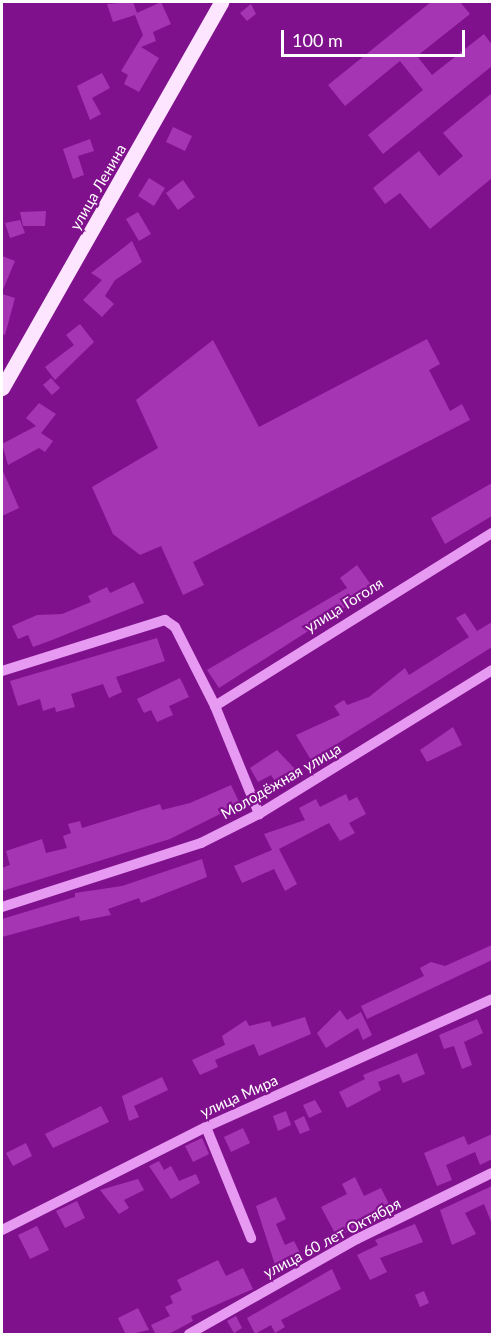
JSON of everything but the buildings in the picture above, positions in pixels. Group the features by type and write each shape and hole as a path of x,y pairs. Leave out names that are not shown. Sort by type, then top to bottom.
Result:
{"main road":[{"name":"улица Ленина","path":"2,387 221,2"}],"street":[{"name":"улица Гоголя","path":"214,706 492,533"},
{"path":"2,671 154,621 175,627 214,706 259,814"},
{"name":"Молодёжная улица","path":"2,907 201,843 259,814 492,670"},
{"name":"улица Мира","path":"2,1230 206,1127 492,999"},
{"path":"206,1127 251,1238"},
{"name":"улица 60 лет Октября","path":"189,1335 357,1239 492,1173"}]}
